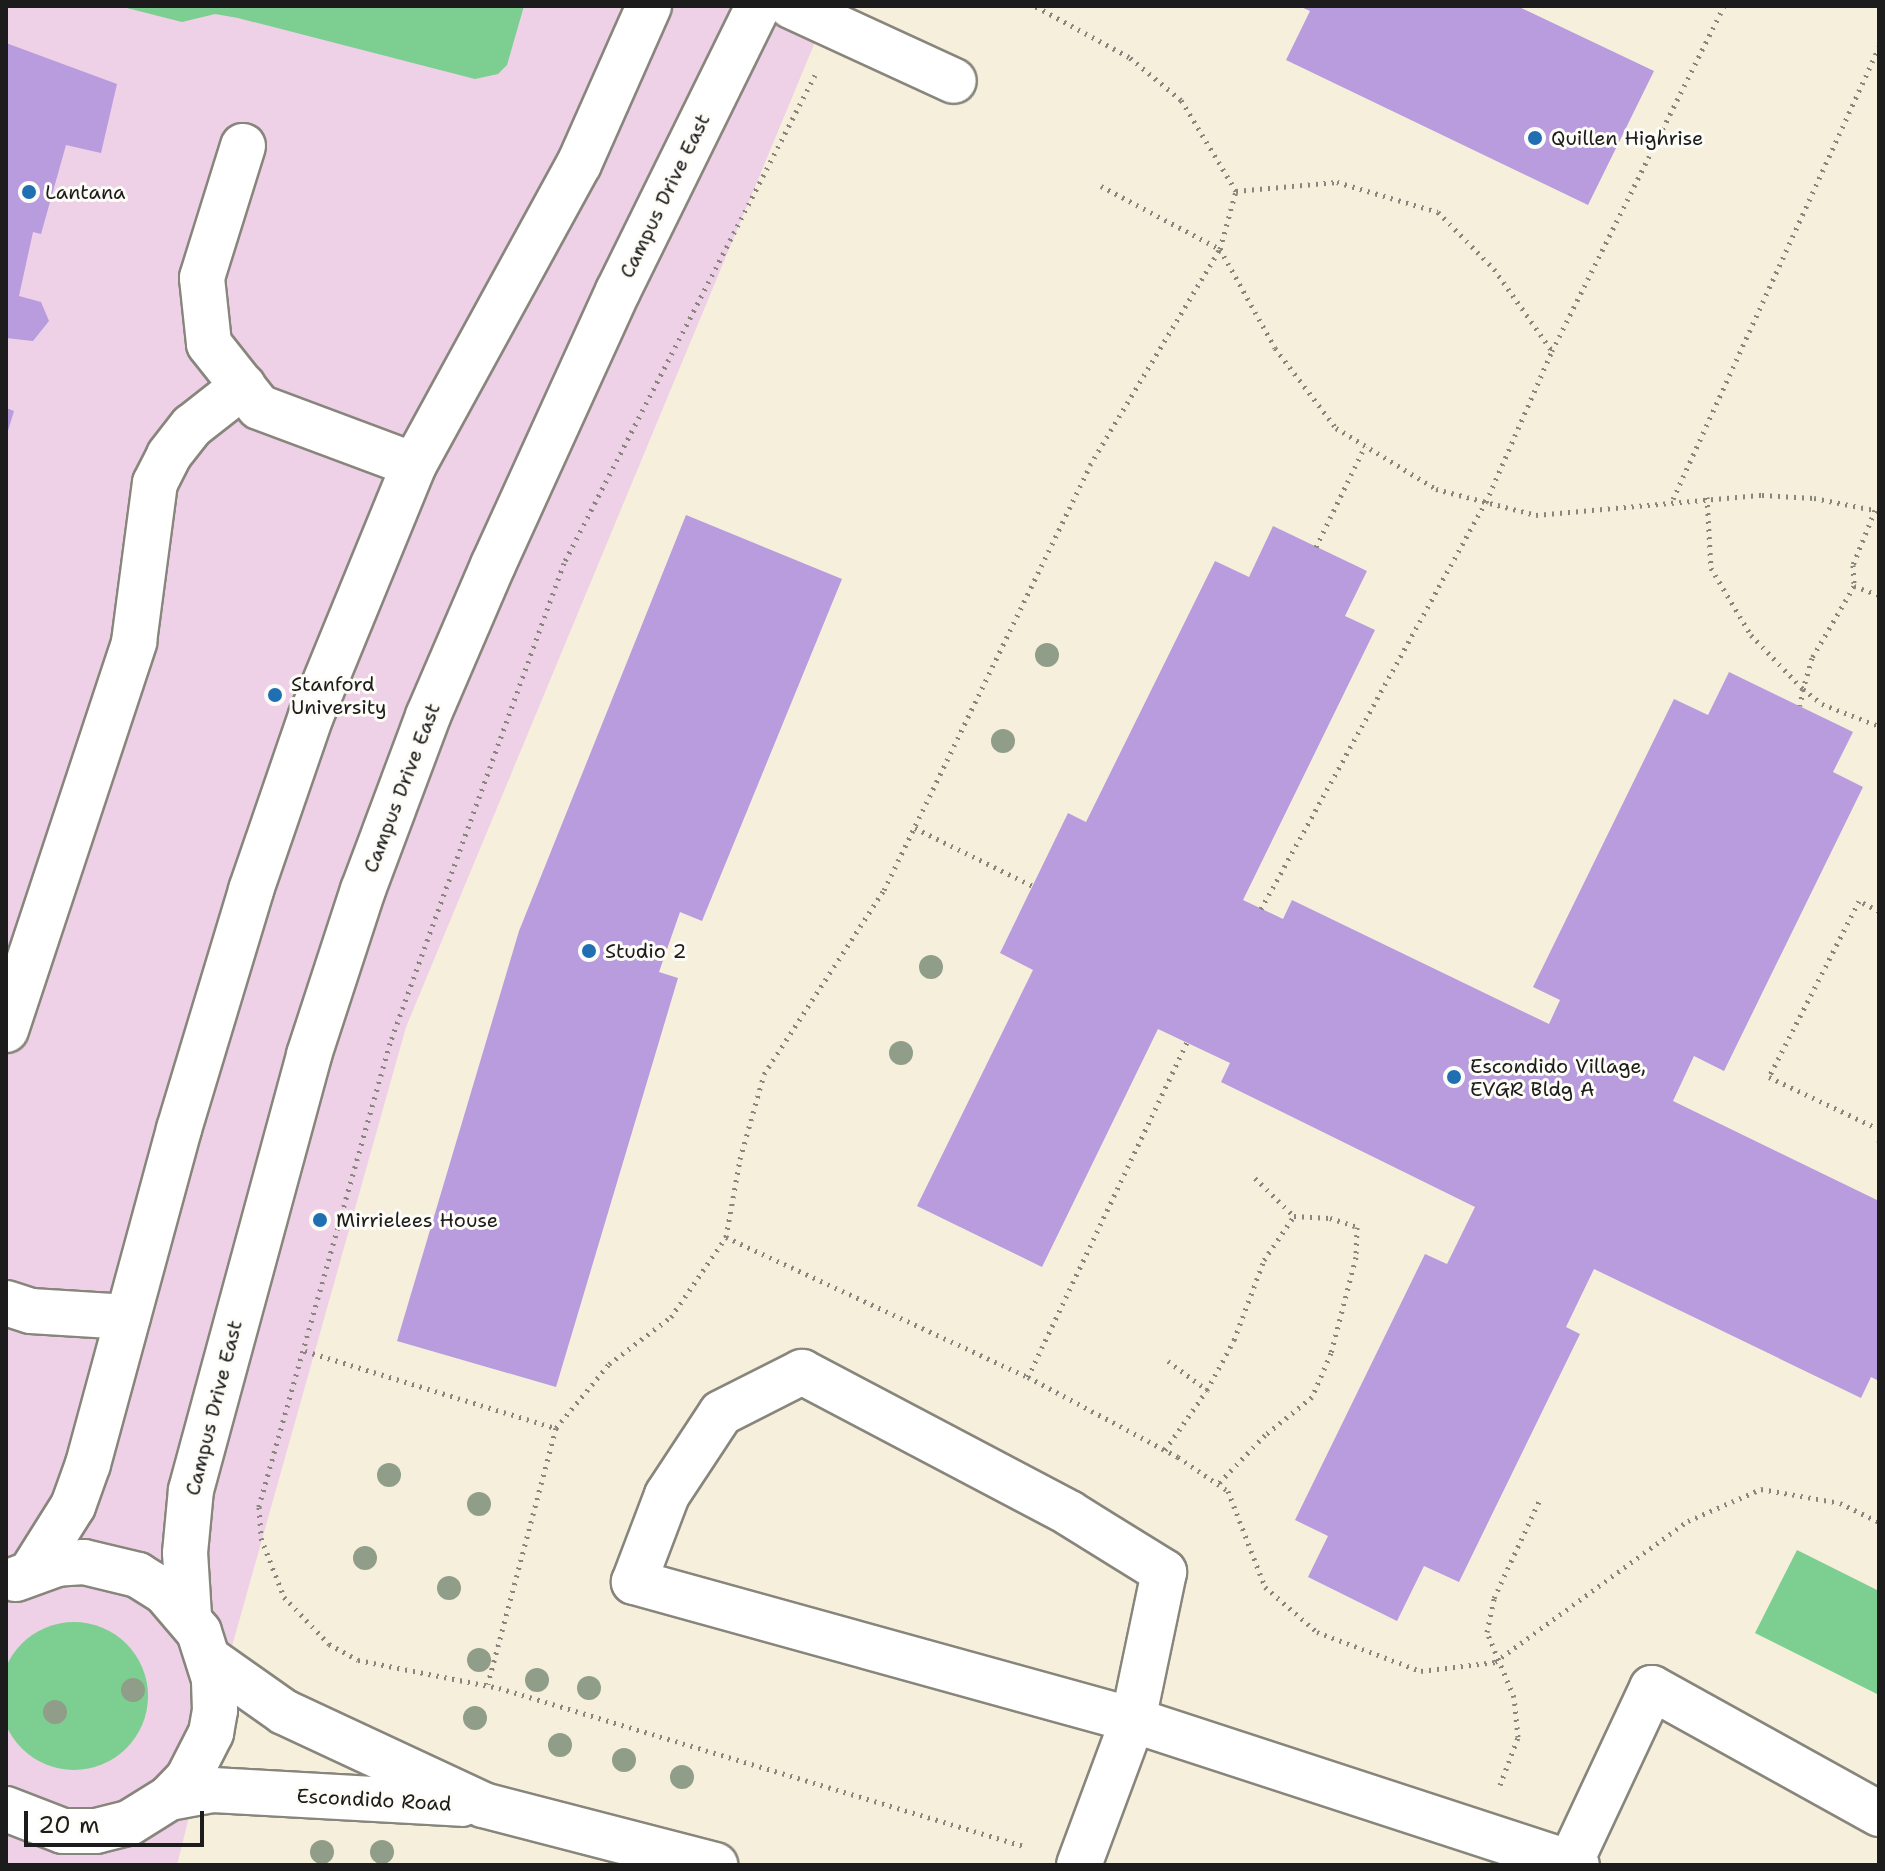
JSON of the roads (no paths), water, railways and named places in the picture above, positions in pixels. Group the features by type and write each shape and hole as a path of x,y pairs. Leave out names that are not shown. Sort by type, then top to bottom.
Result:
{"street":[{"name":"Campus Drive East","path":"19,1578 73,1506 251,890 311,716 414,465 579,164 649,6"},
{"name":"Campus Drive East","path":"189,1616 185,1553 191,1490 309,1055 363,890 428,716 493,565 618,291 758,6"},
{"path":"791,6 954,81"},
{"path":"243,146 202,278 209,344 259,407 414,465"},
{"path":"6,1030 134,642 155,483 169,455 192,426 243,386"},
{"path":"6,1303 31,1311 128,1317"},
{"path":"1079,1865 1133,1720 1164,1572 1069,1513 802,1372 721,1413 667,1495 634,1582 1133,1720 1574,1863 1652,1688 1879,1814"},
{"name":"Campus Drive East","path":"6,1809 63,1831 96,1831 129,1823 169,1798 188,1778 211,1733 215,1710 210,1660 189,1616 165,1592 112,1566 84,1562 19,1578"},
{"name":"Escondido Road","path":"210,1660 284,1712 483,1805 715,1865"},
{"name":"Escondido Road","path":"169,1798 213,1790 483,1805"},
{"name":"Campus Drive East","path":"99,1865 129,1823"}],"place":[{"name":"Quillen Highrise","path":"1535,138"},
{"name":"Lantana","path":"29,192"},
{"name":"Stanford University","path":"275,695"},
{"name":"Studio 2","path":"589,951"},
{"name":"Escondido Village, EVGR Bldg A","path":"1454,1077"},
{"name":"Mirrielees House","path":"320,1220"}]}
